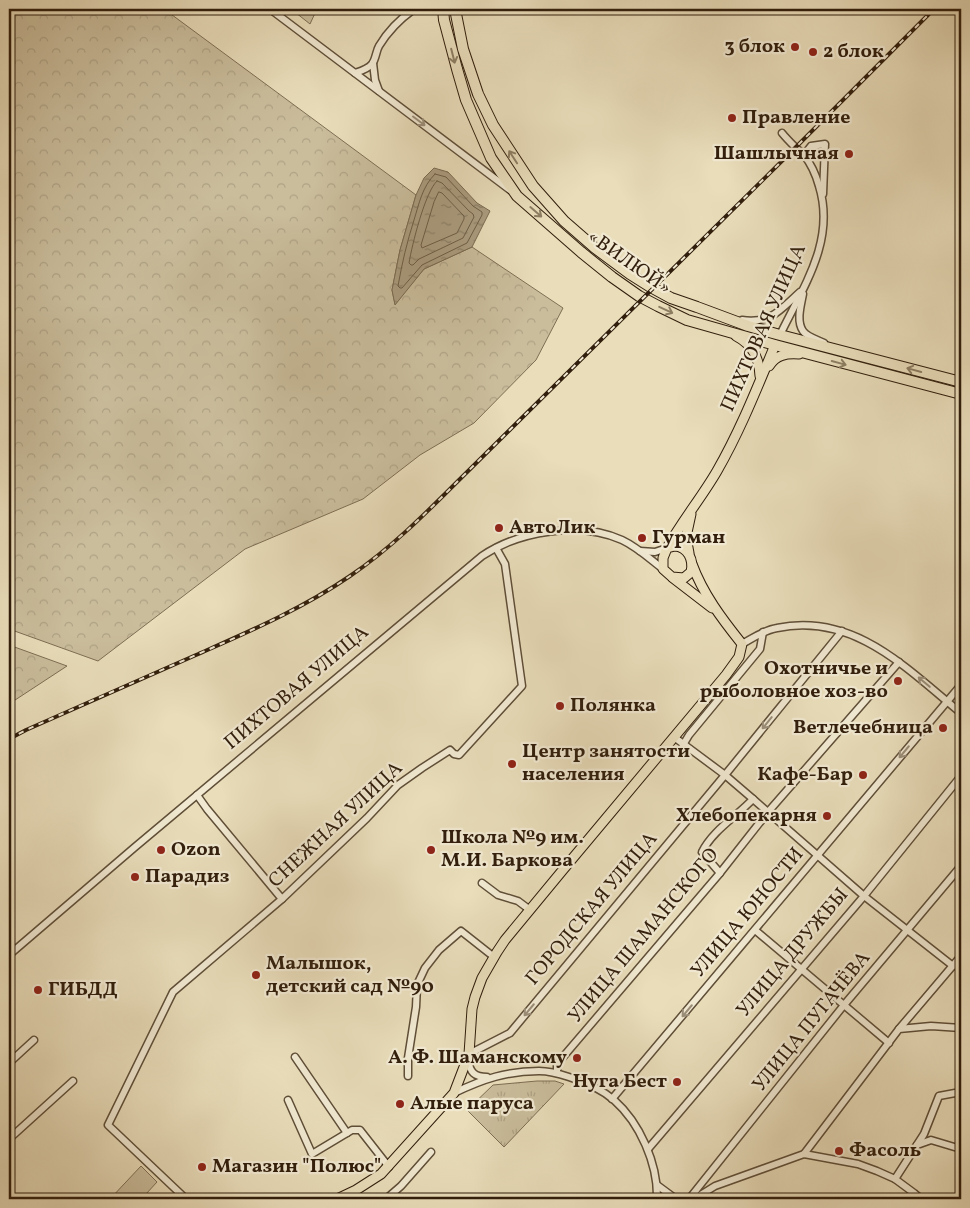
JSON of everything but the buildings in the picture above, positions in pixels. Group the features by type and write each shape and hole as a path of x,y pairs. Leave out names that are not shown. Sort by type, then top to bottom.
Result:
{"highway":[{"name":"«ВИЛЮЙ»","path":"442,9 466,100 492,158 517,196 612,277 639,296 688,320 775,346 961,394"},
{"name":"«ВИЛЮЙ»","path":"455,9 463,49 478,94 492,125 532,186 564,221 595,248 630,274 671,298 748,326 961,382"},
{"name":"ПИХТОВАЯ УЛИЦА","path":"775,346 780,335"}],"main road":[{"path":"729,333 746,343 754,351 760,367 761,382"},
{"name":"ПИХТОВАЯ УЛИЦА","path":"667,548 718,469 761,382 775,346"},
{"path":"761,382 770,364 782,355 792,353 810,355"},
{"name":"ПИХТОВАЯ УЛИЦА","path":"689,554 686,537 692,509"},
{"path":"337,1199 371,1182 389,1167 454,1093 468,1056 472,1009 479,986 488,966 505,940 740,657 742,644 716,611 698,578 685,548 675,546 667,548 662,562 663,569 716,611"},
{"path":"672,577 686,577 691,572 692,564"}],"street":[{"path":"270,9 517,196"},
{"path":"380,92 375,80 373,63 378,48 390,30 414,9"},
{"path":"355,73 373,63"},
{"name":"ПИХТОВАЯ УЛИЦА","path":"780,335 815,262 824,225 823,200 816,175 804,155 782,133"},
{"path":"804,155 811,146 825,144 823,200"},
{"path":"730,319 751,322 765,320 779,311 804,288"},
{"path":"804,288 799,318 800,324 807,334 834,348"},
{"name":"ПИХТОВАЯ УЛИЦА","path":"9,955 482,556 516,539 534,534 572,530 604,534 624,541 663,569"},
{"name":"СНЕЖНАЯ УЛИЦА","path":"186,1199 108,1125 173,992 282,899 411,775 450,750 454,754 459,755 522,686 505,564 496,548"},
{"path":"639,551 655,552 667,548"},
{"path":"742,644 763,632 776,628 804,625 842,631 865,640 899,662 961,713"},
{"name":"ГОРОДСКАЯ УЛИЦА","path":"468,1056 510,1033 842,631"},
{"path":"684,745 689,735 760,649 763,632"},
{"name":"УЛИЦА ШАМАНСКОГО","path":"557,1074 557,1064 720,873 768,812 899,662"},
{"name":"УЛИЦА ЮНОСТИ","path":"612,1098 961,685"},
{"path":"674,737 725,775 864,896 953,966"},
{"name":"УЛИЦА ДРУЖБЫ","path":"648,1149 864,896 961,776"},
{"path":"197,795 282,899"},
{"path":"720,873 702,852 721,827 753,799"},
{"name":"УЛИЦА ПУГАЧЁВА","path":"689,1199 844,1006 961,866"},
{"path":"482,883 498,895 518,901 530,910"},
{"path":"755,930 889,1043"},
{"path":"408,1076 408,1058 416,1007 417,985 425,968 439,950 461,931 494,957"},
{"path":"804,1154 899,1029 961,956"},
{"path":"899,1029 931,1026 961,1028"},
{"path":"9,1063 34,1040"},
{"path":"468,1056 473,1073 481,1077 493,1077"},
{"path":"295,1057 347,1133"},
{"path":"454,1093 493,1077 541,1071 585,1082 612,1098 636,1128 648,1149 657,1185 657,1199"},
{"path":"9,1139 73,1081"},
{"path":"895,1179 924,1134 939,1096 955,1093 961,1094"},
{"path":"288,1100 312,1154 352,1130 360,1130 389,1167"},
{"path":"917,1145 931,1140 961,1150"},
{"path":"386,1199 401,1186 431,1152"},
{"path":"694,1199 715,1186 804,1154 858,1164 877,1170 895,1179 921,1199"},
{"path":"657,1185 676,1199"}],"green space":[{"path":"9,9 164,9 416,195 400,250 392,290 395,304 424,269 472,247 563,308 536,360 474,423 420,455 363,499 245,549 98,661 9,629"},
{"path":"291,9 316,9 316,11 310,24"},
{"path":"9,645 67,666 9,704"},
{"path":"555,1081 564,1084 504,1147 467,1110 493,1085"},
{"path":"141,1166 157,1182 146,1194 150,1198 110,1199"}],"water":[{"path":"434,168 448,172 477,203 490,211 472,247 424,269 395,305 392,290 400,250 416,195 424,178"}],"railway":[{"path":"9,739 274,619 332,588 379,555 432,506 934,9"}],"place":[{"name":"3 блок","path":"795,47"},
{"name":"2 блок","path":"813,52"},
{"name":"Правление","path":"732,118"},
{"name":"Шашлычная","path":"849,154"},
{"name":"АвтоЛик","path":"499,528"},
{"name":"Гурман","path":"642,538"},
{"name":"Охотничье и рыболовное хоз-во","path":"898,681"},
{"name":"Полянка","path":"560,706"},
{"name":"Ветлечебница","path":"943,728"},
{"name":"Центр занятости населения","path":"512,764"},
{"name":"Кафе-Бар","path":"863,775"},
{"name":"Хлебопекарня","path":"827,816"},
{"name":"Ozon","path":"161,850"},
{"name":"Школа №9 им. М.И. Баркова","path":"431,850"},
{"name":"Парадиз","path":"135,877"},
{"name":"Малышок, детский сад №90","path":"256,975"},
{"name":"ГИБДД","path":"38,990"},
{"name":"А. Ф. Шаманскому","path":"577,1058"},
{"name":"Нуга Бест","path":"677,1082"},
{"name":"Алые паруса","path":"400,1104"},
{"name":"Фасоль","path":"839,1151"},
{"name":"Магазин \"Полюс\"","path":"202,1167"}]}
